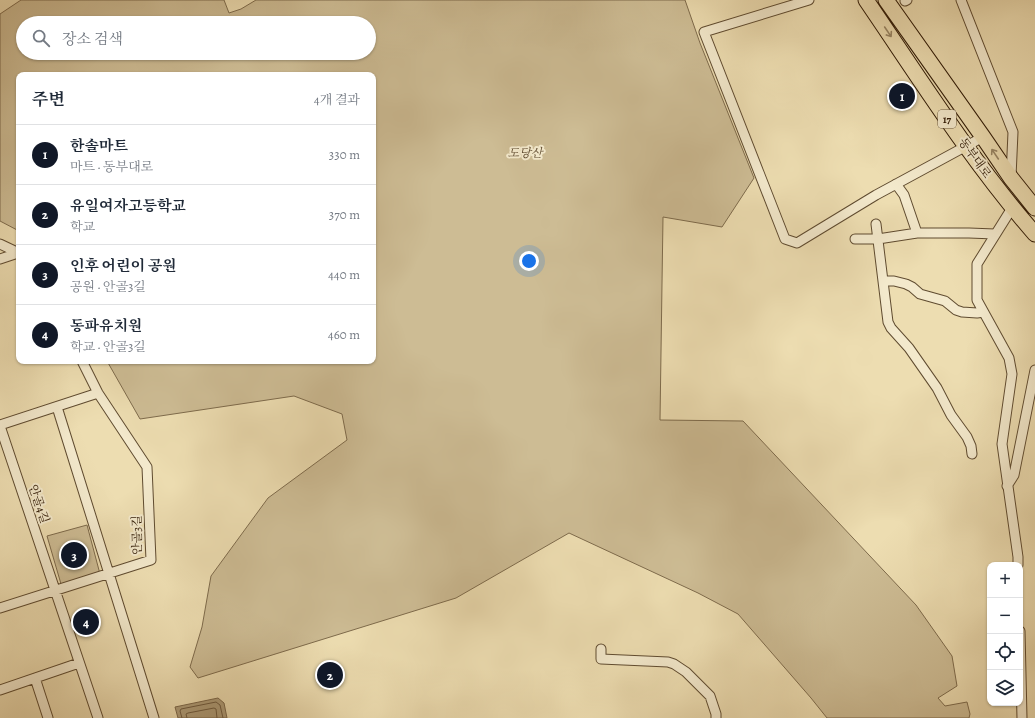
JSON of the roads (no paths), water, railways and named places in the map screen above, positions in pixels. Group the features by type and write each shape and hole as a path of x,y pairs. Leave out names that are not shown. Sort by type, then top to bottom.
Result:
{"main road":[{"name":"동부대로","path":"866,0 965,146 1012,208 1035,234"},
{"name":"동부대로","path":"886,0 1011,178 1035,208"}],"street":[{"path":"809,0 704,32 785,239 797,243 896,184 983,137"},
{"path":"961,0 1013,132 1011,178"},
{"path":"896,184 904,195 917,234"},
{"path":"1012,208 977,264 977,300 1009,358 1012,374 1002,444 1018,562"},
{"path":"876,224 888,322 891,328 909,348 937,388 951,415 967,437 971,446 972,454"},
{"path":"855,239 917,234 995,234"},
{"path":"0,244 16,252"},
{"path":"0,259 16,254"},
{"path":"883,281 894,281 906,284 920,294 945,301 956,310 962,312 983,312"},
{"path":"84,364 98,393"},
{"path":"1007,486 1014,475 1035,370"},
{"name":"안골4길","path":"56,590 0,426 98,393"},
{"name":"안골3길","path":"0,608 151,560 147,467 98,393"},
{"path":"57,407 154,718"},
{"path":"56,590 98,718"},
{"path":"1020,634 1022,718"},
{"path":"601,649 601,659 668,662 674,664 686,672 710,696 716,718"},
{"path":"0,690 79,663"},
{"path":"35,678 48,718"}],"water":[{"path":"218,698 224,703 227,718 178,718 175,707"}],"place":[{"name":"한솔마트","path":"902,96"},
{"name":"인후 어린이 공원","path":"74,555"},
{"name":"동파유치원","path":"86,622"},
{"name":"유일여자고등학교","path":"330,675"}],"park label":[{"name":"도당산","path":"525,153"}]}
